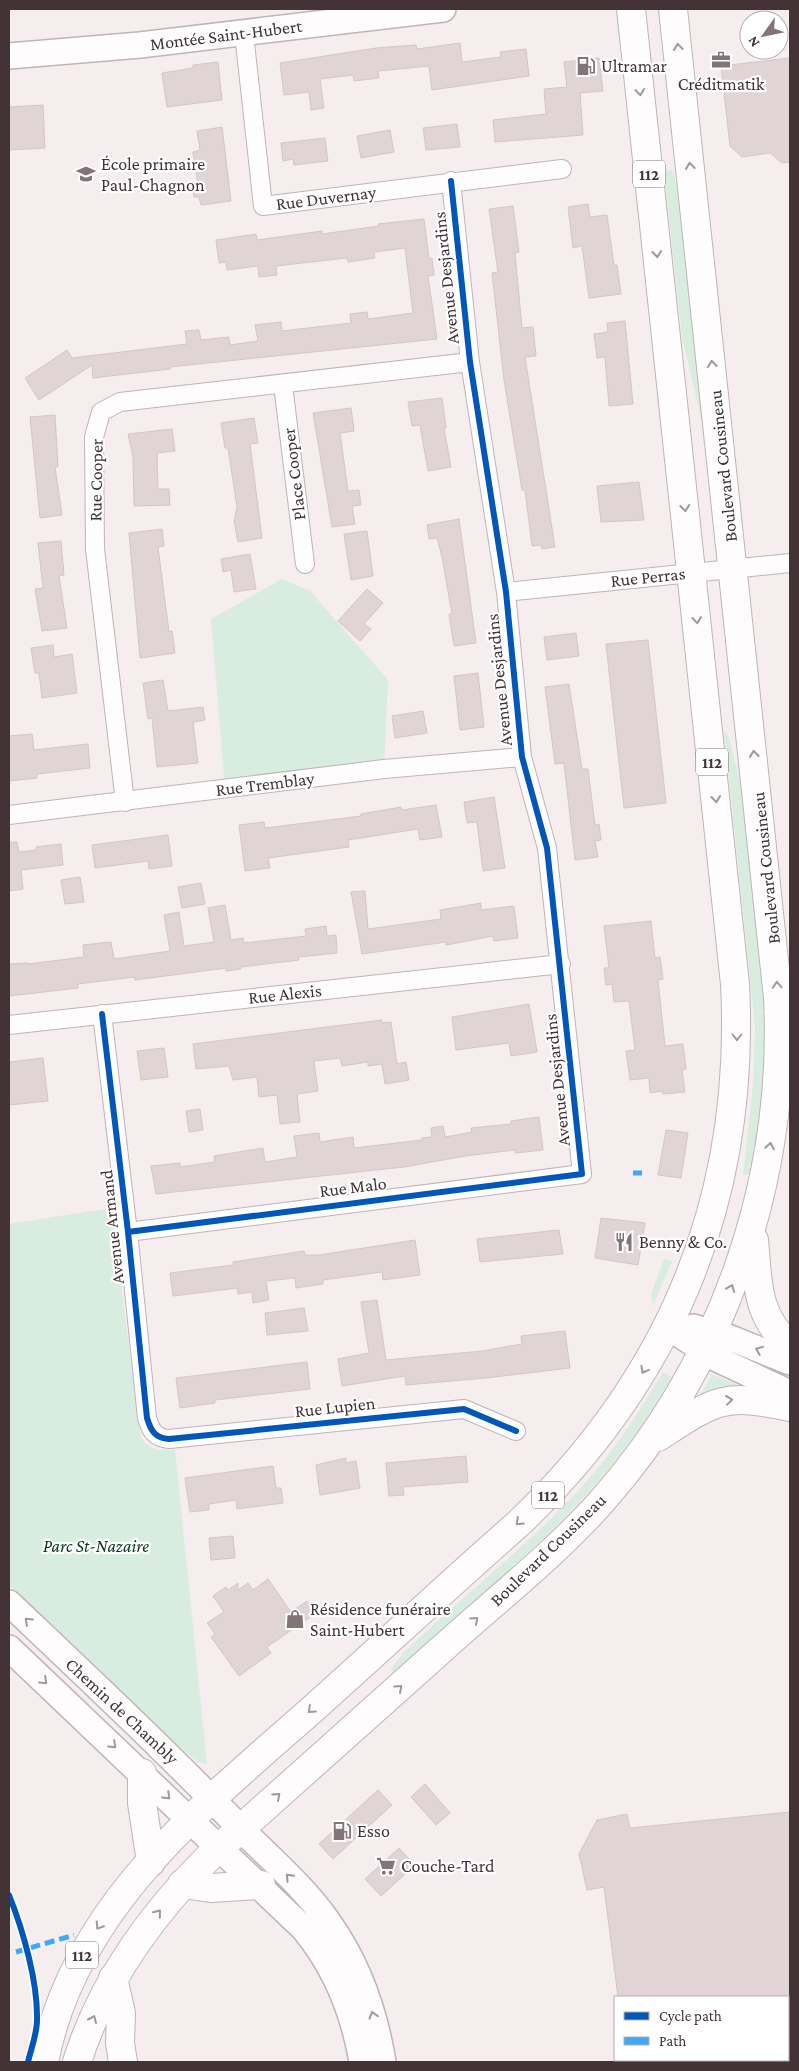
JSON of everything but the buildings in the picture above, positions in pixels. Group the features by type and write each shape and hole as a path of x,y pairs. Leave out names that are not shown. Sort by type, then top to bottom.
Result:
{"main road":[{"name":"112","path":"44,2062 54,2022 81,1956 109,1912 150,1862 212,1798 552,1491 596,1440 622,1404 669,1324 699,1252 721,1176 728,1140 736,1052 735,984 631,9"},
{"name":"Boulevard Cousineau","path":"241,1829 574,1530 602,1501 648,1443 682,1391 708,1341 738,1270 753,1223 769,1151 776,1101 780,1035 775,958 673,9"},
{"path":"753,1223 756,1281 760,1298 771,1323 790,1346"},
{"path":"648,1443 705,1407 722,1400 746,1399 790,1407"},
{"path":"142,1773 142,1803 150,1862"},
{"name":"112","path":"182,1884 241,1829"},
{"path":"77,2062 93,2018 113,1978 148,1925 182,1884 211,1888 261,1885"},
{"path":"113,1978 121,2013 120,2037 123,2062"}],"street":[{"name":"Montée Saint-Hubert","path":"9,56 244,34 443,9"},
{"name":"Rue Duvernay","path":"244,34 263,206 451,181 562,169"},
{"name":"Avenue Desjardins","path":"451,181 470,362 506,592 522,757 547,848 561,964 582,1174"},
{"name":"Rue Cooper","path":"125,802 95,549 94,437 101,412 120,402 284,385 470,362"},
{"name":"Place Cooper","path":"284,385 305,564"},
{"name":"Rue Perras","path":"506,592 790,563"},
{"name":"Rue Tremblay","path":"9,815 384,769 522,757"},
{"name":"Rue Alexis","path":"9,1025 561,964"},
{"name":"Avenue Armand","path":"102,1014 128,1232 147,1418 154,1434"},
{"name":"Rue Malo","path":"128,1232 582,1174"},
{"path":"669,1324 708,1341 790,1362"},
{"path":"708,1341 717,1359 790,1393"},
{"name":"Rue Lupien","path":"154,1434 161,1438 170,1439 464,1409 516,1431"},
{"name":"Chemin de Chambly","path":"9,1603 212,1798 312,1902 334,1930 365,1992 378,2031 383,2062"},
{"name":"Chemin de Chambly","path":"9,1648 261,1885 304,1930 325,1957 349,2010 362,2062"}],"green space":[{"path":"672,170 680,198 706,445 704,445 701,418 682,337 664,171"},
{"path":"282,579 310,591 388,680 384,769 225,789 211,619"},
{"path":"724,730 728,734 743,793 764,987 765,1009 762,1009 762,1014 765,1014 764,1087 752,1163 750,1163 748,1168 751,1169 750,1175 743,1175 753,1083 755,1027"},
{"name":"Parc St-Nazaire","path":"111,1208 141,1438 152,1448 175,1449 207,1764 198,1762 184,1751 9,1585 9,1224"},
{"path":"664,1259 672,1261 653,1306 651,1294"},
{"path":"663,1372 672,1377 644,1421 614,1462 581,1500 509,1571 395,1673 391,1669 404,1652 543,1526 587,1481 627,1428"},
{"path":"712,1375 714,1375 743,1387 696,1402"}],"marked path":[{"path":"633,1173 642,1173"},
{"path":"16,1952 74,1935"}],"cycle path":[{"path":"128,1232 582,1174 547,848 522,757 506,592 470,362 451,181"},
{"path":"102,1014 128,1232 147,1418 154,1433 169,1439 464,1409 516,1431"},
{"path":"9,1895 24,1940 37,2005 37,2025 28,2062"}],"place":[{"name":"Créditmatik","path":"721,60"},
{"name":"Ultramar","path":"586,66"},
{"name":"École primaire Paul-Chagnon","path":"86,174"},
{"name":"Benny & Co.","path":"624,1242"},
{"name":"Résidence funéraire Saint-Hubert","path":"295,1619"},
{"name":"Esso","path":"342,1831"},
{"name":"Couche-Tard","path":"386,1866"}]}
